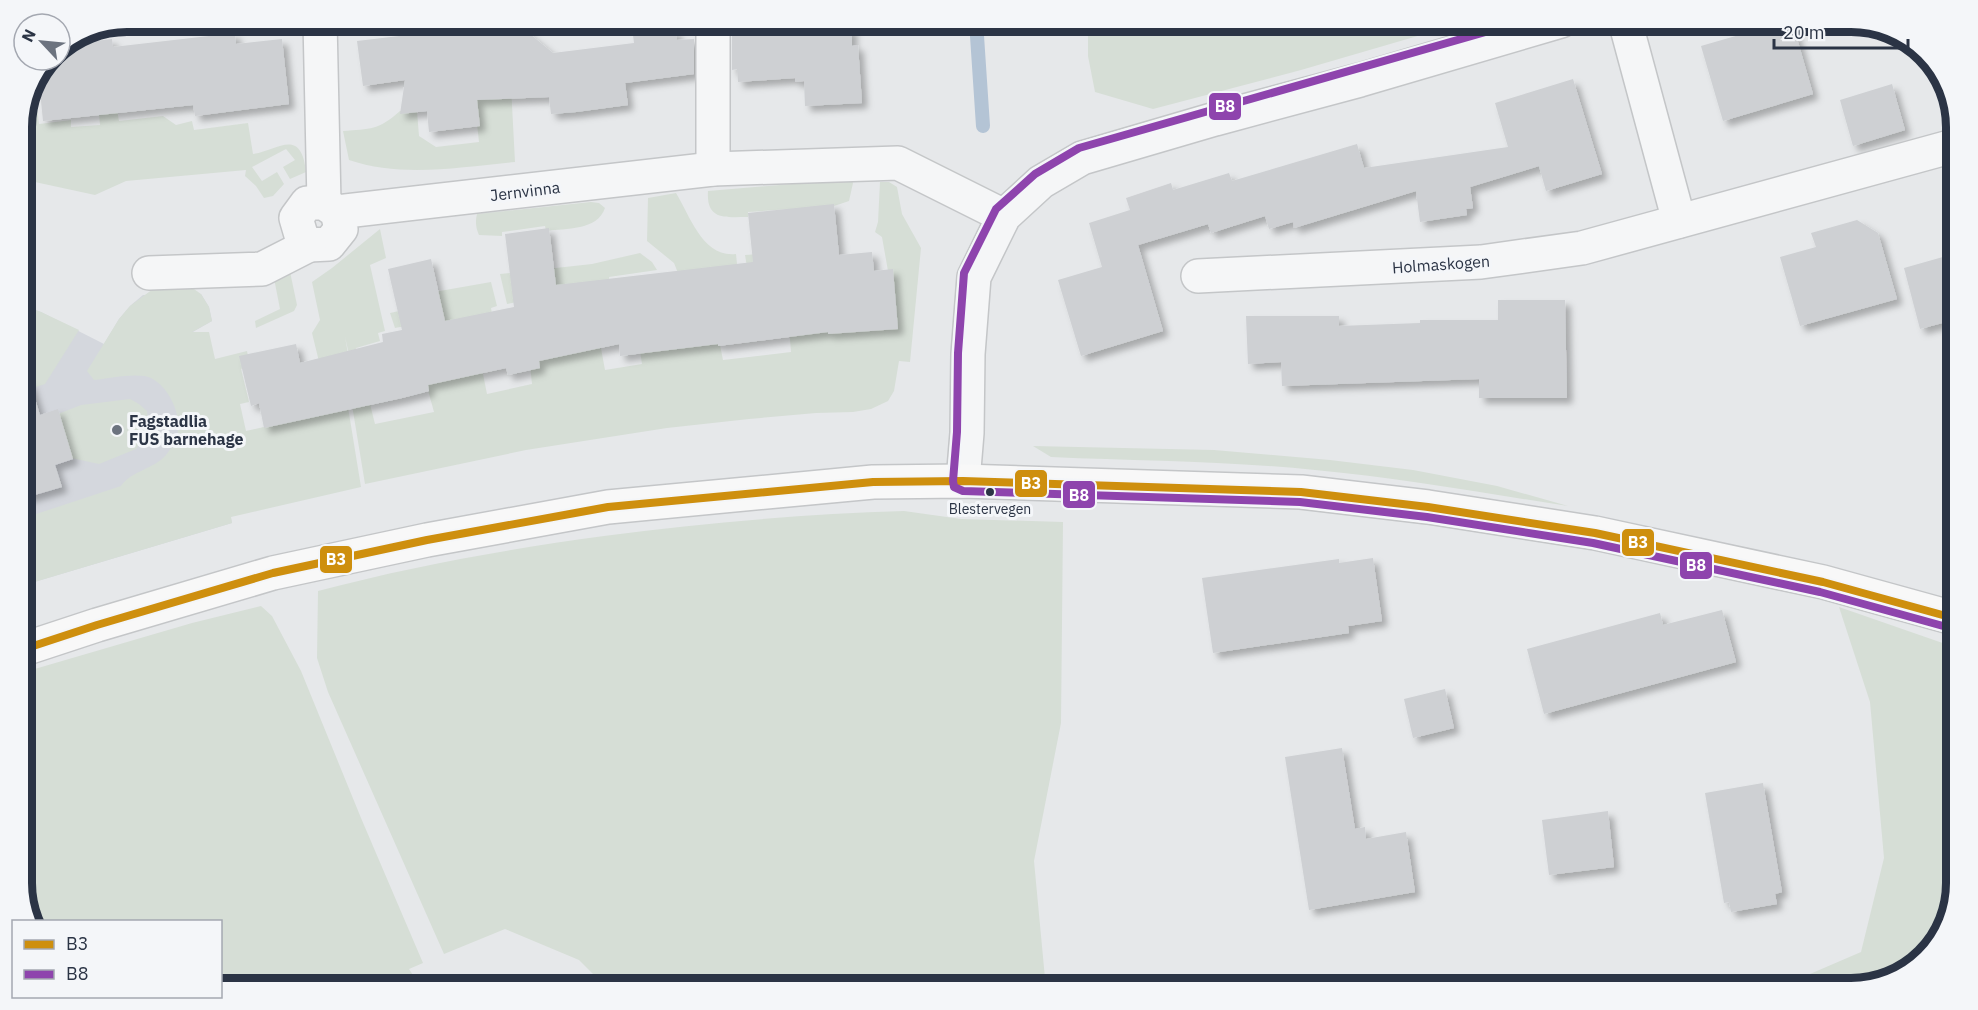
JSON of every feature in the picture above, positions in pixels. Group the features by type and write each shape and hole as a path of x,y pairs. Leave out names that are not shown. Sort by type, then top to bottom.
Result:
{"street":[{"path":"149,273 262,269 309,245 330,244 341,229 331,208 321,31"},
{"path":"713,31 713,169"},
{"path":"963,481 967,433 968,354 974,277 1004,216 1041,182 1082,158 1215,118 1360,80 1527,31"},
{"path":"1628,31 1680,220"},
{"name":"Holmaskogen","path":"1198,276 1481,262 1582,248 1946,148"},
{"name":"Jernvinna","path":"331,208 713,169 898,163 1004,216"},
{"path":"32,646 273,573 427,540 596,509 873,482 963,481 1301,492 1428,507 1618,538 1823,582 1946,616"}],"shaded area":[{"path":"1088,31 1435,31 1301,70 1153,109 1095,92 1088,56"},
{"path":"511,86 515,162 410,170 390,169 349,160 343,131 380,125 400,111 417,111 419,136 436,147 479,142 474,97"},
{"path":"97,93 117,110 119,121 163,116 176,125 192,121 194,130 248,123 253,154 279,146 293,145 299,149 306,172 290,179 283,167 295,160 286,149 252,167 262,181 277,172 284,184 273,196 264,198 245,176 246,170 126,181 95,195 32,181 32,120 36,99 39,124 71,120 71,127 100,125"},
{"path":"851,179 853,183 849,201 834,206 748,212 748,217 725,217 714,212 708,201 708,191"},
{"path":"880,182 889,182 897,187 902,214 921,248 910,362 899,361 894,391 888,401 871,409 667,428 526,450 365,484 352,405 360,402 345,337 356,398 347,401 361,487 231,517 232,523 32,583 32,515 121,486 131,477 161,460 175,441 178,431 177,414 170,397 159,383 144,376 119,376 94,380 87,371 119,319 130,306 153,289 191,287 201,294 209,307 212,321 192,332 209,332 215,359 247,351 250,367 241,369 249,402 240,404 246,431 311,416 324,382 312,333 320,320 312,282 380,229 386,258 370,265 385,331 378,333 380,341 356,348 375,424 434,412 410,325 395,328 390,313 436,303 434,292 491,282 497,306 491,308 492,315 482,369 487,394 532,384 523,301 507,304 500,274 592,264 640,253 652,262 657,270 609,277 610,295 598,332 605,370 642,364 640,351 678,273 674,263 647,241 648,198 676,193 706,243 725,253 736,254 738,274 718,335 723,360 791,352 789,327 748,273 745,255 819,250 891,288 882,237 875,232 878,222"},
{"path":"599,203 605,208 595,221 588,225 546,231 545,226 502,232 502,236 479,235 477,214"},
{"path":"289,267 297,305 294,311 256,328 255,321 280,309 272,268"},
{"name":"Fagstadlia FUS barnehage","path":"201,294 209,307 212,321 191,333 232,523 32,583 32,309 104,344 119,319 143,295"},
{"path":"32,309 79,330 45,384 32,388"},
{"path":"130,399 147,411 148,431 136,449 99,464 71,458 58,414 81,405"},
{"path":"1033,446 1214,450 1330,460 1413,470 1497,486 1568,506 1347,473 1216,463 1051,457"},
{"path":"904,511 961,519 1063,522 1061,723 1034,861 1045,978 597,978 579,960 505,929 444,954 328,692 317,658 318,591 460,559 604,536 829,514"},
{"path":"261,606 272,616 301,671 423,963 409,969 415,978 222,978 222,920 39,920 32,890 32,670 192,623"},
{"path":"1839,607 1946,644 1946,896 1943,908 1937,926 1923,946 1894,969 1864,978 1801,978 1861,952 1884,858 1870,702"}],"building":[{"path":"416,31 526,31 553,53 634,43 633,35 676,31 677,40 694,39 694,74 625,83 628,105 576,112 551,114 549,97 477,100 480,126 429,132 427,111 400,114 405,80 363,86 357,41 416,34"},
{"path":"799,31 852,31 852,46 858,45 862,103 805,106 804,81 795,82 795,78 738,82 737,69 732,70 732,36"},
{"path":"1753,31 1795,31 1813,94 1723,121 1701,46"},
{"path":"235,33 236,44 282,39 289,104 195,116 193,105 43,121 41,84 49,72 72,72 72,49 86,41 112,39 113,47"},
{"path":"1573,79 1602,174 1546,191 1539,166 1470,187 1473,208 1466,209 1467,215 1420,222 1416,191 1294,228 1293,222 1269,229 1265,216 1211,233 1208,224 1138,245 1163,331 1081,356 1058,280 1102,267 1089,223 1130,210 1126,198 1171,183 1173,190 1229,173 1232,181 1357,144 1364,168 1508,147 1495,103"},
{"path":"1892,84 1905,130 1853,146 1840,100"},
{"path":"834,204 839,255 872,252 874,271 893,269 898,329 828,334 828,332 620,356 619,344 539,361 540,368 508,375 506,368 428,385 429,391 402,398 264,428 259,403 251,406 239,356 296,344 300,363 383,342 382,334 402,330 388,269 431,259 445,321 514,307 505,234 549,228 556,285 753,262 748,213"},
{"path":"1857,220 1878,233 1897,299 1800,326 1780,257 1816,247 1811,233"},
{"path":"1946,256 1946,322 1920,329 1904,268"},
{"path":"1498,300 1565,300 1567,398 1479,398 1479,379 1282,386 1281,362 1248,364 1246,316 1339,316 1339,326 1420,323 1420,320 1498,320"},
{"path":"32,389 40,415 58,409 73,459 55,465 62,487 32,496"},
{"path":"1373,558 1382,621 1348,626 1349,633 1213,653 1202,578 1339,559 1339,563"},
{"path":"1722,610 1736,662 1544,714 1527,649 1660,613 1663,625"},
{"path":"1445,689 1454,728 1413,738 1404,699"},
{"path":"1342,748 1355,829 1365,827 1366,839 1406,832 1415,892 1309,910 1285,757"},
{"path":"1763,783 1782,892 1775,894 1777,904 1731,912 1729,902 1724,903 1705,793"},
{"path":"1608,811 1614,867 1549,875 1542,820"}],"waterway":[{"path":"977,31 983,126"}],"transit line":[{"name":"B8","path":"1489,31 1079,148 1035,174 996,209 964,273 958,353 954,487 963,491 1300,502 1427,517 1593,543 1820,592 1946,627"},
{"name":"B3","path":"32,646 273,573 427,540 608,507 873,482 963,481 1301,492 1428,507 1595,533 1823,582 1946,616"}],"place":[{"name":"Fagstadlia FUS barnehage","path":"117,430"},
{"name":"Blestervegen","path":"990,492"}]}
